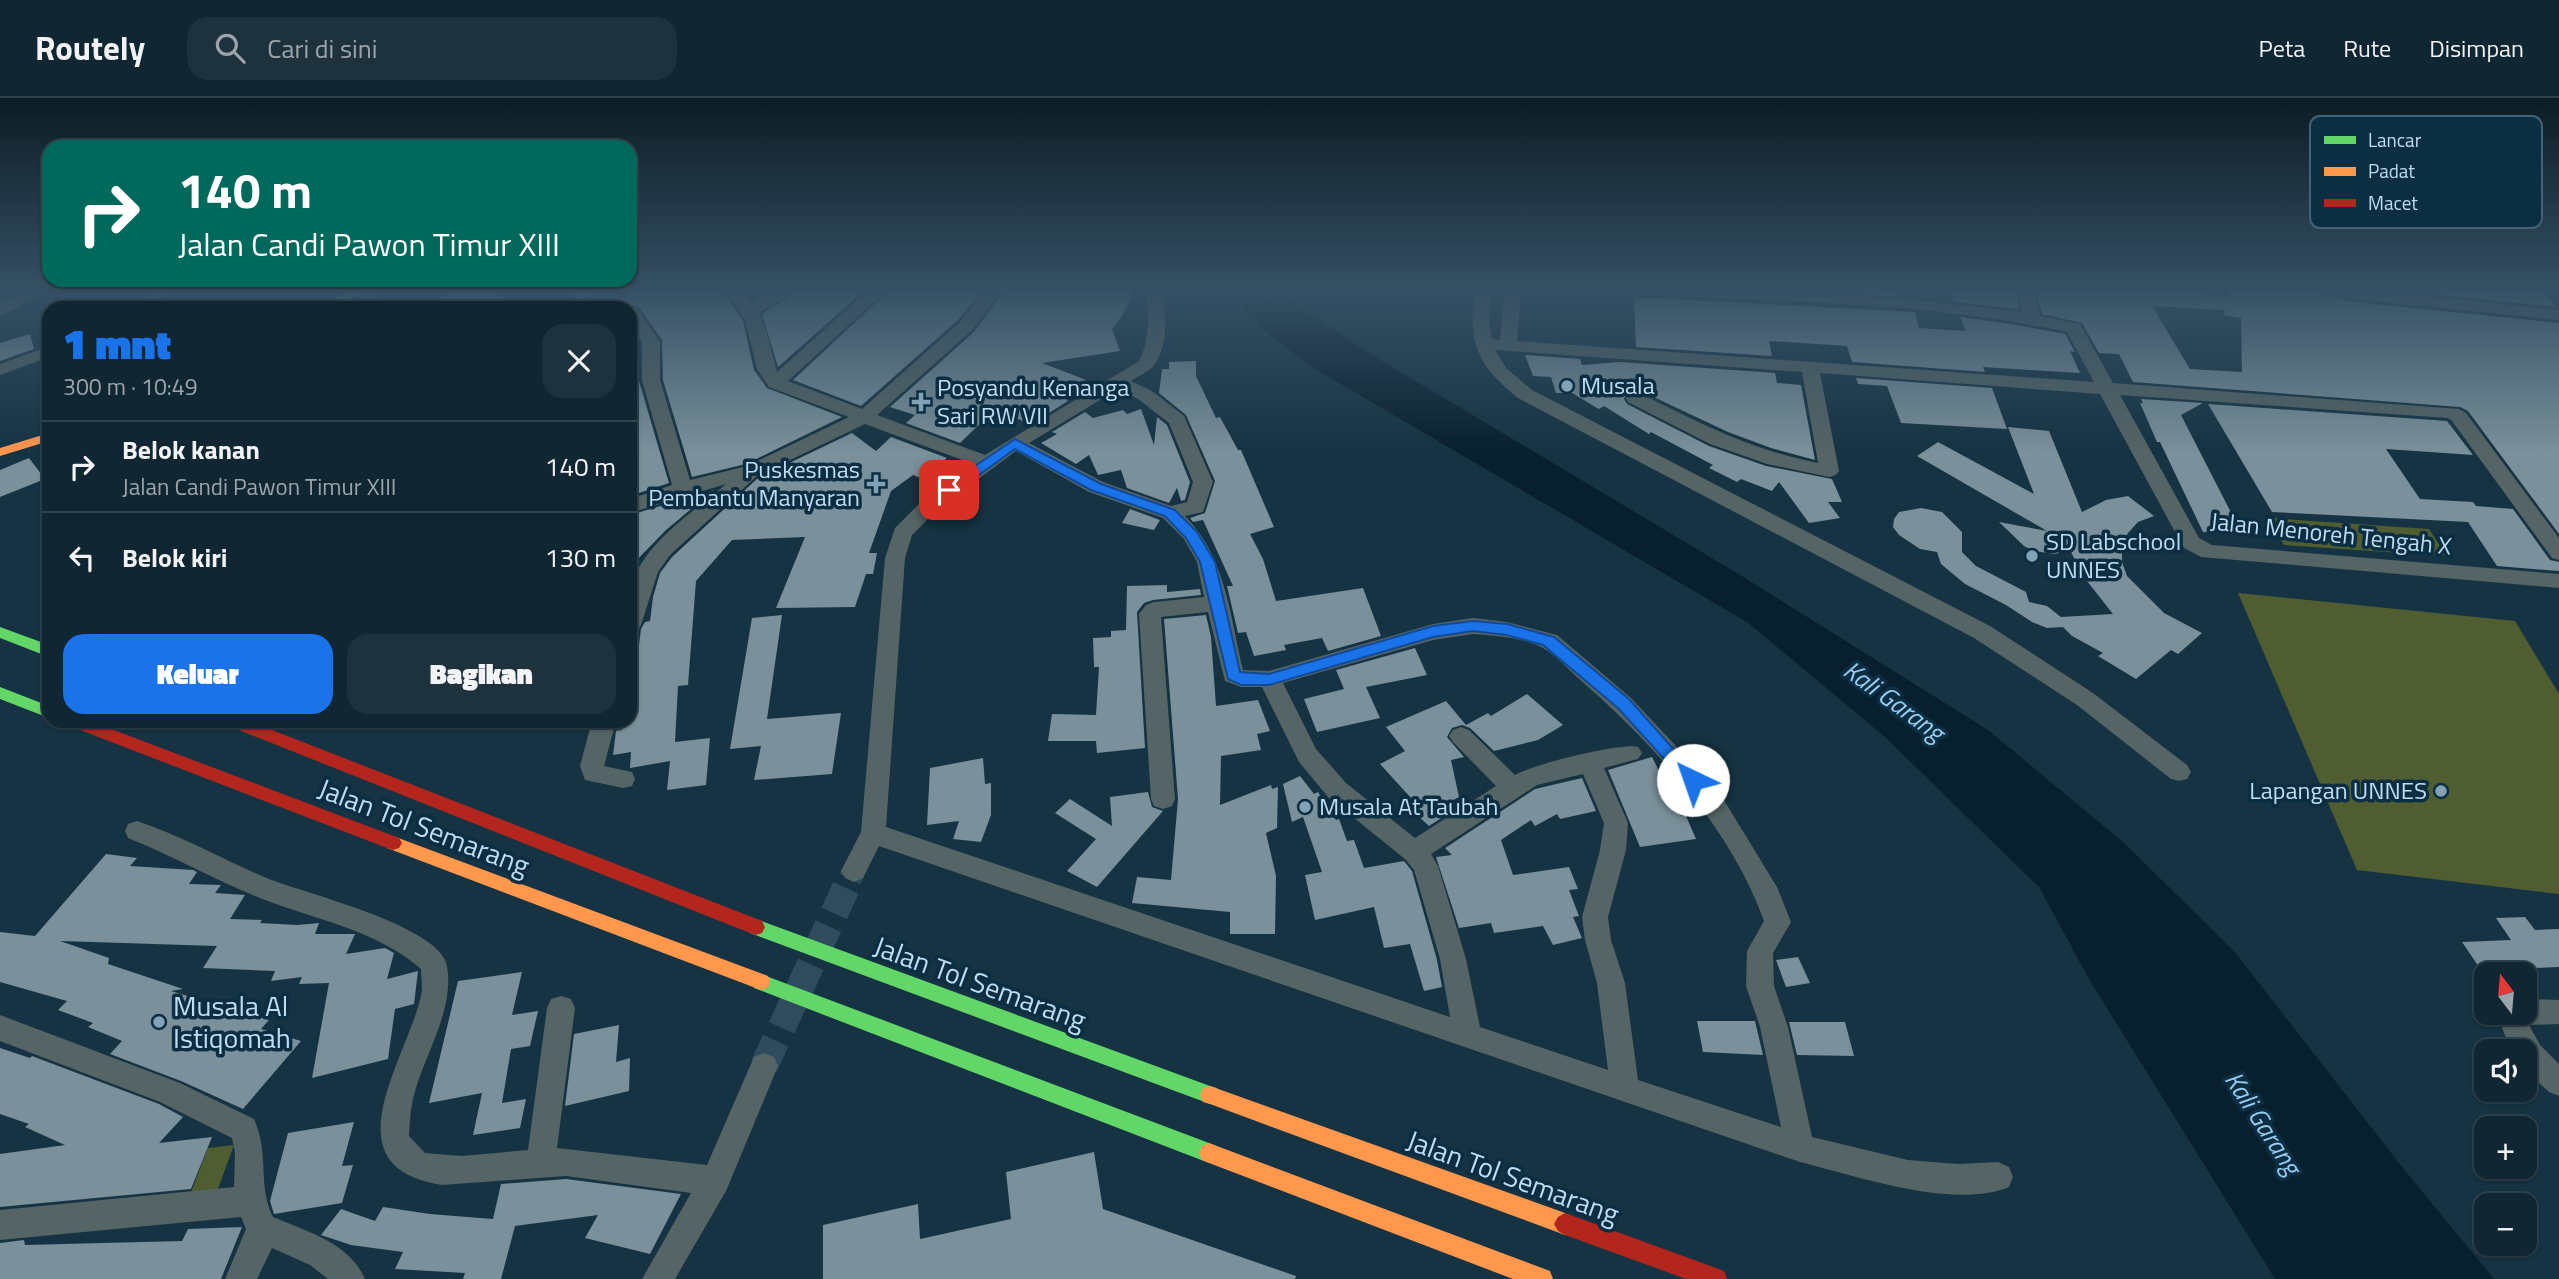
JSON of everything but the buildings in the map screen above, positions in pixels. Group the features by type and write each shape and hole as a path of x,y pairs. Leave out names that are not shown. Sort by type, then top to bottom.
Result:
{"main road":[{"path":"0,453 42,439"},
{"path":"0,632 42,648"},
{"path":"0,693 42,709"},
{"name":"Jalan Tol Semarang","path":"91,728 1542,1279"},
{"name":"Jalan Tol Semarang","path":"250,728 813,950 1716,1279"}],"street":[{"path":"651,343 651,380 683,488"},
{"path":"760,343 765,371 775,383 985,462"},
{"path":"775,383 820,343"},
{"path":"637,504 683,488 753,471 864,417 947,343"},
{"path":"854,871 873,832 895,558 902,533 931,503 985,462 1146,364 1156,343"},
{"name":"Jalan Menoreh Tengah X","path":"2083,343 2191,543 2208,552 2559,581"},
{"path":"1482,344 2452,413 2459,417 2559,553"},
{"path":"1482,344 1500,373 1525,394 1982,632 2085,699 2179,772"},
{"path":"0,370 42,354"},
{"path":"1635,398 1717,440 1774,460 1829,471 1810,369"},
{"path":"1119,382 1145,395 1177,420 1203,482 1196,507 1170,513"},
{"path":"1015,443 1096,487 1170,513 1192,535 1207,562 1233,675 1241,679 1269,679 1433,632 1473,626 1507,629 1549,641 1623,704 1710,799 1768,895 1778,922 1760,951 1760,986 1774,1027 1800,1148"},
{"path":"637,604 648,571 663,550 753,471"},
{"path":"1163,799 1150,614 1154,610 1218,603"},
{"path":"1269,679 1307,755 1337,790 1414,852 1425,866 1449,946 1468,1037"},
{"path":"602,728 592,766 593,772 623,779"},
{"path":"1461,736 1512,787"},
{"path":"1414,852 1512,787 1543,773 1630,753"},
{"path":"1589,762 1616,824 1613,850 1595,916 1598,940 1611,983 1625,1089"},
{"path":"137,831 183,849 260,887 376,928 422,951 434,964 435,994 398,1100 394,1140 411,1162 446,1172 541,1161 715,1181"},
{"path":"873,832 1800,1148 1908,1175 1958,1179 1998,1177"},
{"path":"541,1161 561,1008"},
{"path":"2559,1012 2530,1011 2514,1018 2515,1034 2530,1056 2559,1083"},
{"path":"0,1028 170,1093 244,1129 250,1153 258,1243 241,1279"},
{"path":"658,1279 715,1181 764,1066"},
{"path":"0,1225 255,1215 326,1257 343,1269 349,1279"}],"green space":[{"path":"2269,518 2429,529 2447,556 2284,545"},
{"name":"Lapangan UNNES","path":"2238,593 2515,621 2559,694 2559,894 2357,870"},
{"path":"234,1145 215,1197 188,1200 208,1148"}],"water":[{"name":"Kali Garang","path":"1280,343 1354,343 1737,573 1988,730 2124,843 2234,951 2402,1167 2494,1279 2275,1279 2089,979 2039,887 1885,737 1747,622 1315,369"}],"tunnel":[{"path":"851,877 854,871"},
{"path":"764,1066 851,877"}],"traffic: fast":[{"path":"0,632 42,648"},
{"path":"0,693 42,709"},
{"path":"756,927 1210,1095"},
{"path":"761,982 1209,1153"}],"traffic: slow":[{"path":"0,452 42,439"},
{"path":"393,843 761,982"},
{"path":"1210,1095 1565,1224"},
{"path":"1209,1153 1542,1279"}],"traffic: jam":[{"path":"91,728 393,843"},
{"path":"250,728 756,927"},
{"path":"1565,1224 1716,1279"}],"place":[{"name":"Musala","path":"1567,386"},
{"name":"Posyandu Kenanga Sari RW VII","path":"921,402"},
{"name":"Puskesmas Pembantu Manyaran","path":"876,484"},
{"name":"SD Labschool UNNES","path":"2032,556"},
{"name":"Lapangan UNNES","path":"2441,791"},
{"name":"Musala At Taubah","path":"1305,807"},
{"name":"Musala Al Istiqomah","path":"159,1022"}],"route":[{"path":"949,490 1015,443 1096,487 1170,513 1192,535 1207,562 1233,675 1241,679 1269,679 1433,632 1473,626 1507,629 1549,641 1623,704 1693,780"}]}
